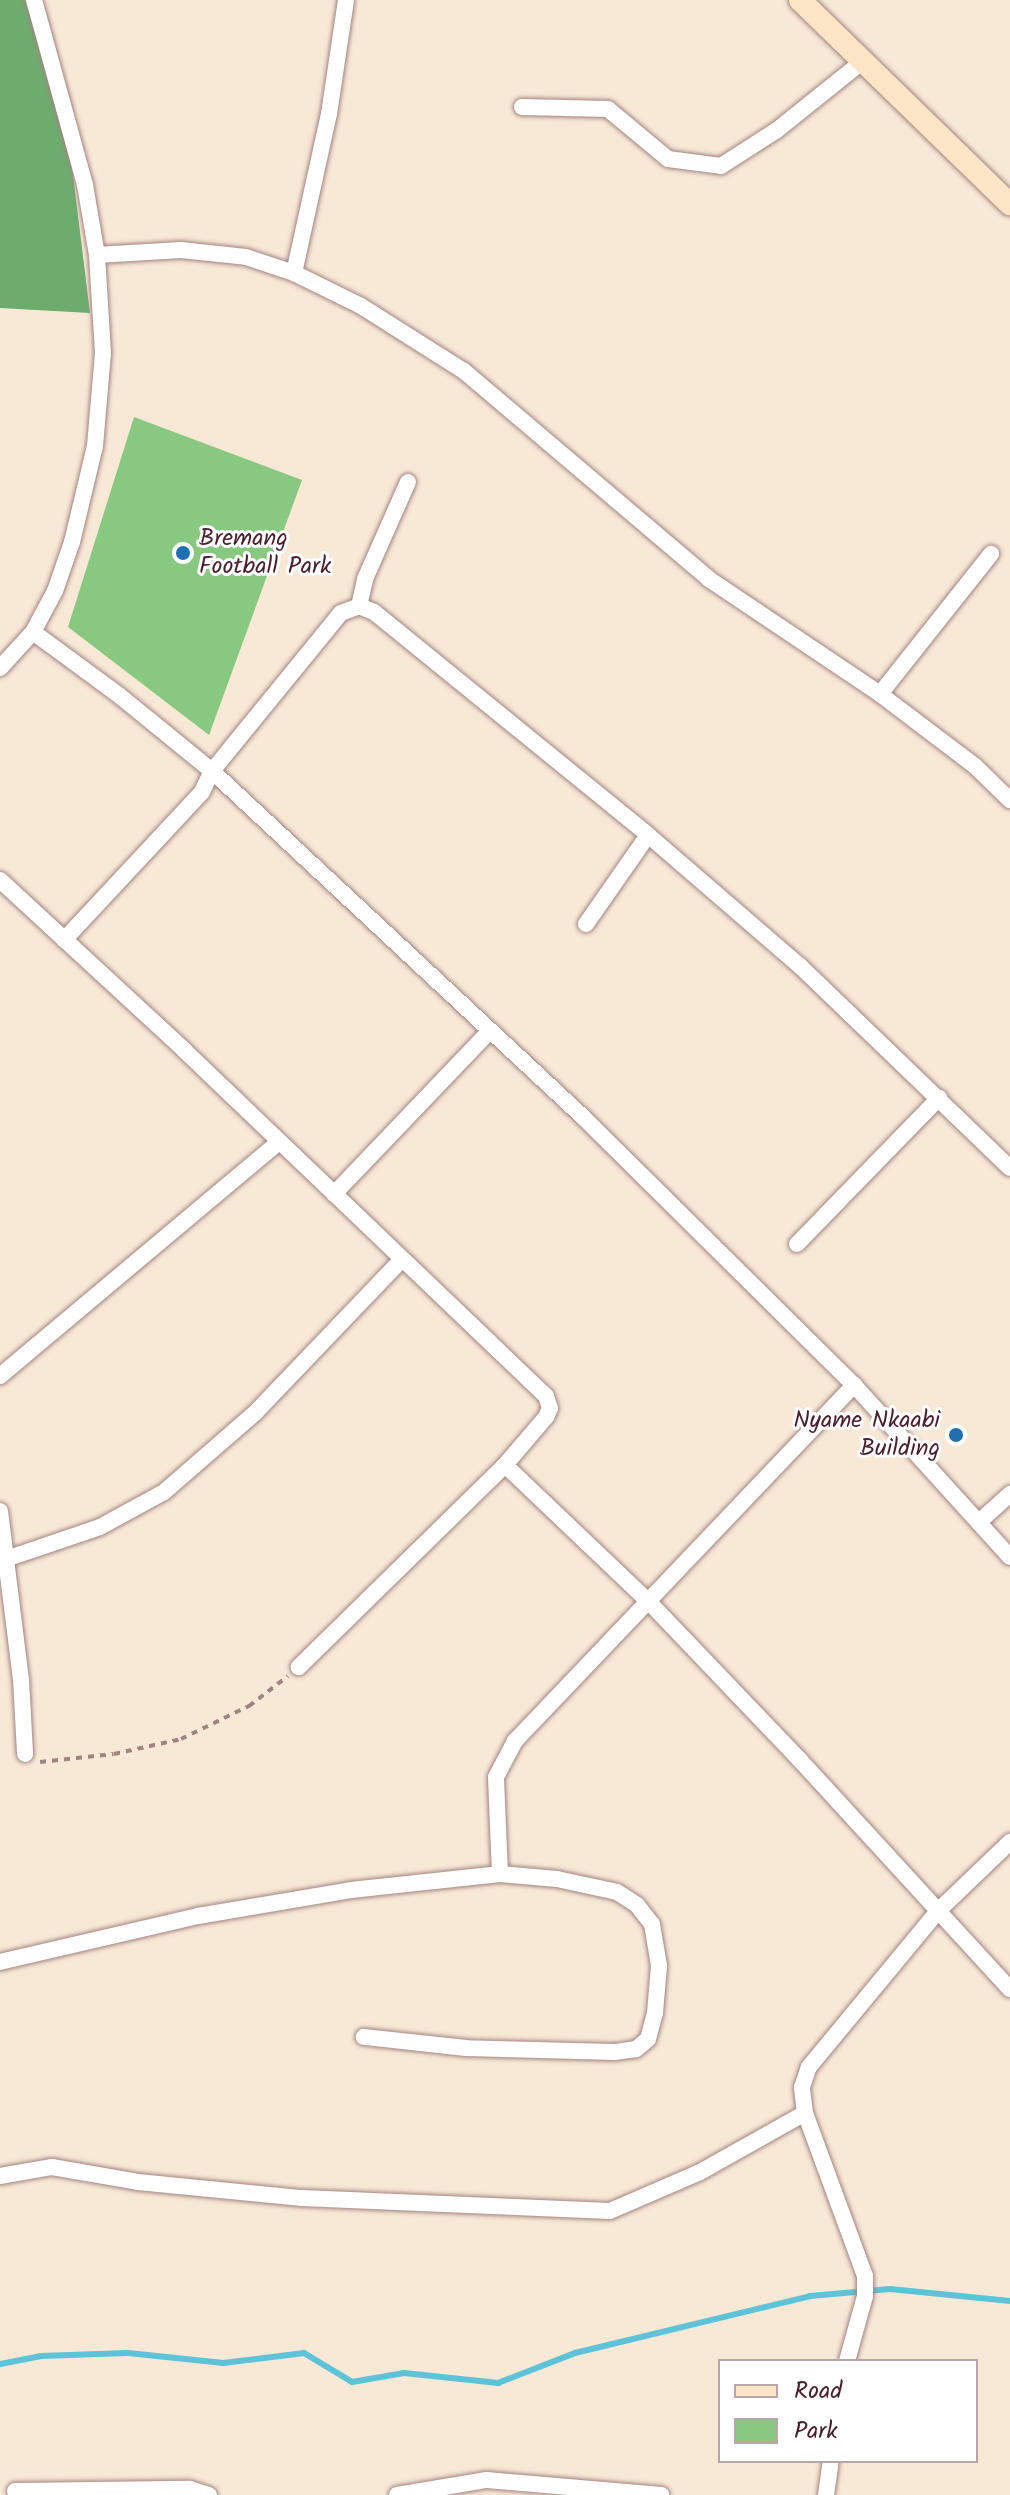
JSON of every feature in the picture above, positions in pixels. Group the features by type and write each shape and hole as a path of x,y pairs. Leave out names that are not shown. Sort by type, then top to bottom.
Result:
{"street":[{"path":"0,668 33,632 55,591 72,542 95,446 103,353 97,255 85,185 34,0"},
{"path":"294,273 329,114 346,0"},
{"path":"800,0 1010,204"},
{"path":"522,107 608,109 668,159 721,166 777,130 862,62"},
{"path":"97,255 181,250 246,257 294,273 361,306 464,371 709,579 880,694 975,766 1010,800"},
{"path":"359,606 370,567 408,482"},
{"path":"880,694 991,554"},
{"path":"64,940 202,792 212,771 341,613 359,606 374,612 648,835 800,966 1010,1168"},
{"path":"33,632 120,696 212,771 594,1127 854,1385 1010,1557"},
{"path":"586,924 648,835"},
{"path":"0,880 546,1396 550,1408 546,1417 505,1465 299,1667"},
{"path":"334,1194 490,1031"},
{"path":"797,1244 939,1098"},
{"path":"0,1376 279,1142"},
{"path":"6,1559 100,1527 164,1492 255,1413 401,1260"},
{"path":"500,1874 496,1777 503,1759 561,1689 649,1602 854,1385"},
{"path":"505,1465 649,1602 1010,1989"},
{"path":"979,1522 1010,1494"},
{"path":"0,1511 25,1754"},
{"path":"848,2359 865,2296 865,2276 805,2113 802,2087 809,2067 938,1911 1010,1842"},
{"path":"0,1962 198,1916 351,1890 500,1874 557,1879 617,1892 637,1905 652,1924 658,1955 655,2013 648,2039 636,2049 614,2052 466,2048 364,2037"},
{"path":"0,2176 52,2167 138,2182 302,2198 610,2211 700,2172 805,2113"},
{"path":"826,2495 831,2463"},
{"path":"397,2495 485,2487 661,2495"},
{"path":"15,2491 190,2489 209,2495"}],"path":[{"path":"25,1754 35,1763 114,1754 181,1739 249,1706 299,1667"}],"green space":[{"path":"0,0 25,0 43,55 72,167 90,313 0,308"},
{"name":"Bremang Football Park","path":"134,417 302,480 209,735 68,627"}],"waterway":[{"path":"0,2364 41,2356 128,2353 223,2363 304,2353 352,2382 404,2373 498,2383 575,2353 810,2296 890,2289 1010,2301"}],"place":[{"name":"Bremang Football Park","path":"183,553"},
{"name":"Nyame Nkaabi Building","path":"956,1435"}]}
